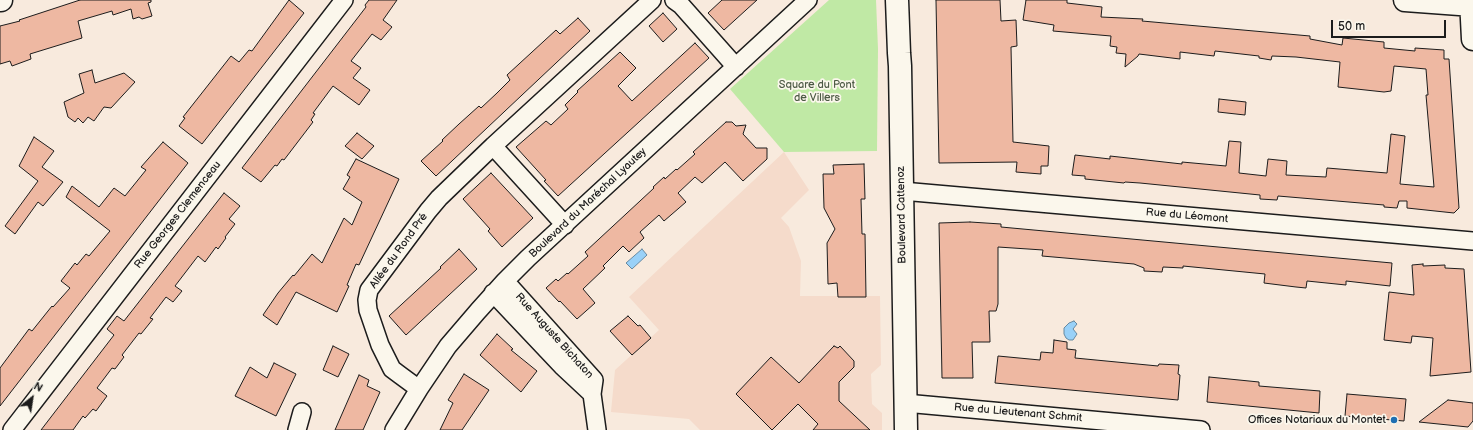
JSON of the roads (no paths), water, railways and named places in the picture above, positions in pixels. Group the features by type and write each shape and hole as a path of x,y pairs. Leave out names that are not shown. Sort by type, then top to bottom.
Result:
{"street":[{"name":"Rue Georges Clemenceau","path":"12,430 344,0"},
{"name":"Allée du Rond Pré","path":"419,389 400,375 389,363 380,345 368,310 367,300 369,290 428,210 439,198 493,146 652,0"},
{"path":"674,0 736,67"},
{"name":"Boulevard du Maréchal Lyautey","path":"394,430 448,346 493,293 808,0"},
{"name":"Boulevard Cattenoz","path":"897,0 900,74 906,430"},
{"path":"1405,0 1472,3 1473,39"},
{"path":"493,146 565,225"},
{"name":"Rue du Léomont","path":"902,191 1473,241"},
{"name":"Rue Auguste Bichaton","path":"505,281 594,380 592,394 597,430"},
{"name":"Rue Auguste Bichaton","path":"493,293 562,366 592,394"},
{"name":"Rue du Lieutenant Schmit","path":"905,403 1202,430"},
{"path":"297,430 302,412"}],"water":[{"path":"642,249 647,255 632,269 626,263"},
{"path":"1074,321 1077,324 1073,329 1077,334 1073,340 1069,340 1064,334 1064,328 1069,323"}],"place":[{"name":"Offices Notariaux du Montet","path":"1394,420"}],"park label":[{"name":"Square du Pont de Villers","path":"817,91"}]}
